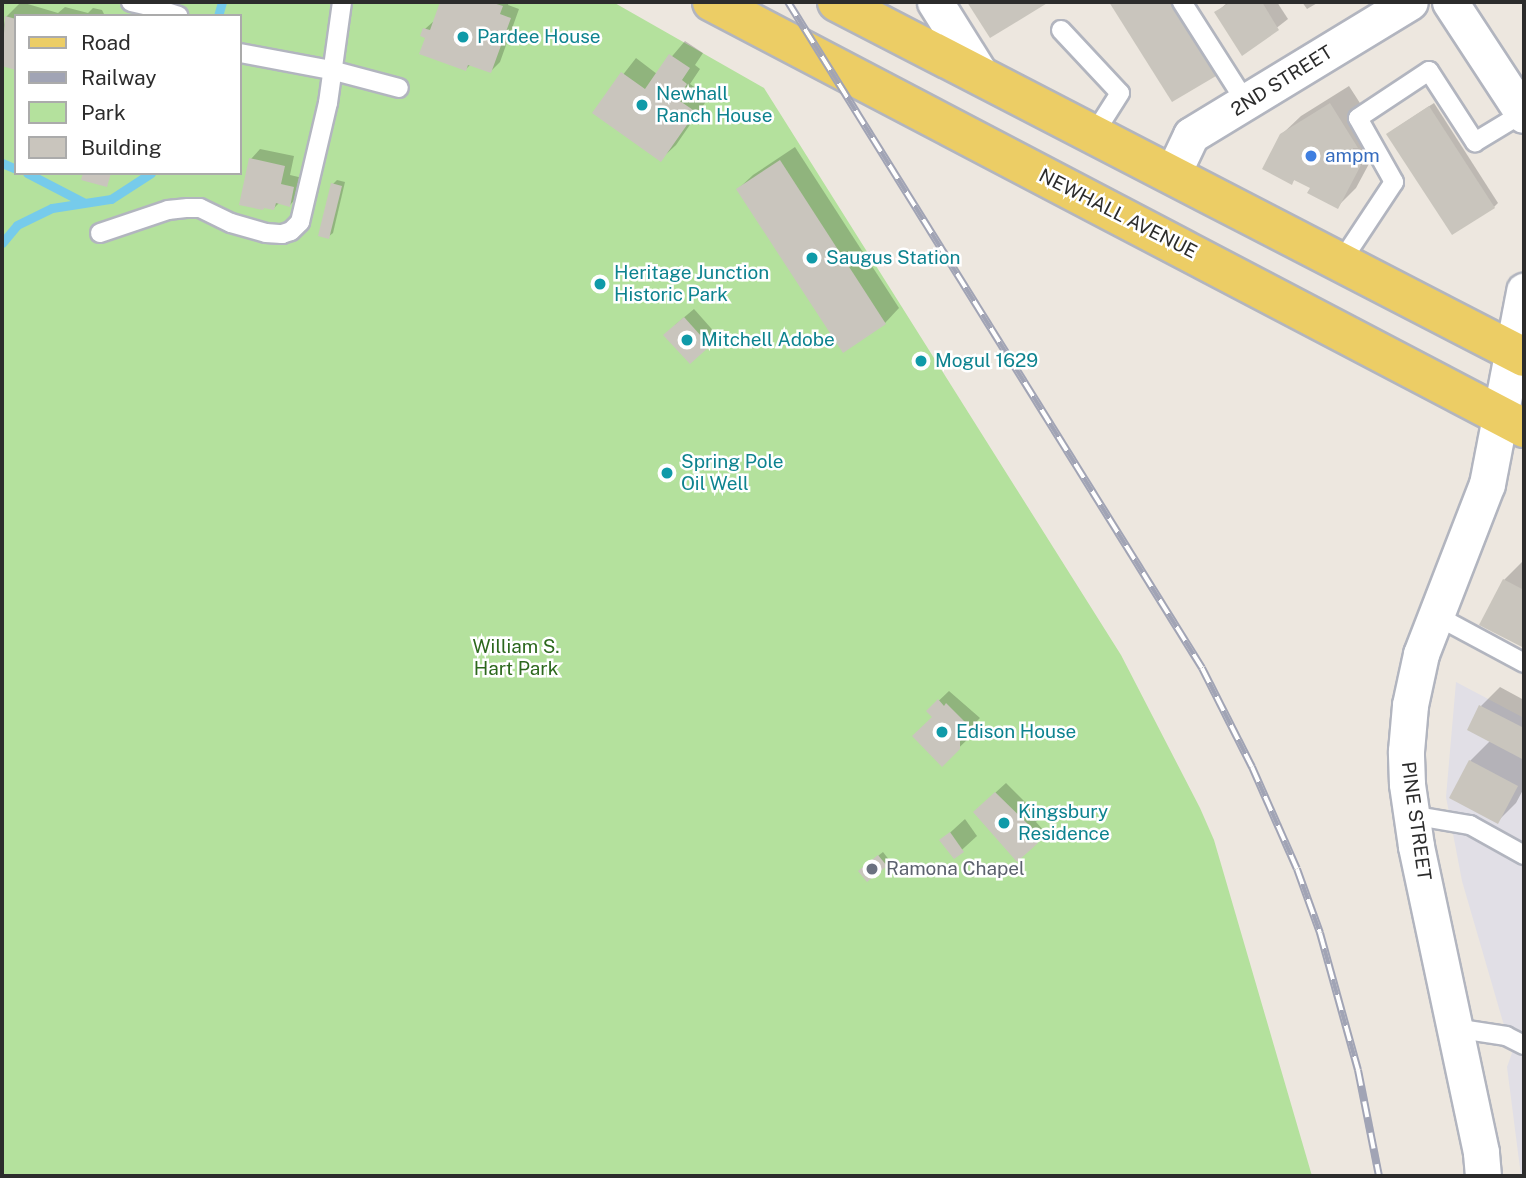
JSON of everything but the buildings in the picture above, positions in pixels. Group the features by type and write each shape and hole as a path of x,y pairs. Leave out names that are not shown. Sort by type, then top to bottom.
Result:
{"main road":[{"name":"NEWHALL AVENUE","path":"712,2 1512,421"},
{"path":"837,2 1518,354"}],"street":[{"path":"935,2 982,76"},
{"name":"2ND STREET","path":"1172,175 1191,135 1247,104 1410,2"},
{"path":"1450,2 1523,114"},
{"name":"PINE STREET","path":"1483,1176 1481,1152 1411,815 1406,751 1410,705 1421,654 1512,421 1524,291"}],"lane":[{"path":"100,233 168,210 188,208 200,208 231,223 267,233 282,234 292,231 300,222 328,103 342,2"},
{"path":"1182,2 1247,104"},
{"path":"143,3 173,14"},
{"path":"1061,30 1119,93 1094,134"},
{"path":"242,53 331,70 399,88"},
{"path":"1341,261 1394,182 1358,118 1429,71 1475,142 1523,114"},
{"path":"1435,615 1524,663"},
{"path":"1411,815 1470,825 1524,855"},
{"path":"1454,1028 1506,1036 1524,1045"}],"shaded area":[{"path":"1456,682 1524,718 1524,1176 1521,1176 1507,1067 1512,1053 1462,881 1446,797"}],"green space":[{"name":"William S. Hart Park","path":"2,2 613,2 764,88 1121,655 1200,808 1214,840 1312,1176 2,1176"}],"waterway":[{"path":"219,14 222,2"},
{"path":"2,163 14,168"},
{"path":"31,175 83,202"},
{"path":"2,243 17,225 52,208 111,199 148,175"}],"railway":[{"path":"788,2 1202,668 1252,767 1297,869 1320,933 1358,1070 1379,1176"}],"place":[{"name":"Pardee House","path":"463,37"},
{"name":"Newhall Ranch House","path":"642,105"},
{"name":"ampm","path":"1311,156"},
{"name":"Saugus Station","path":"812,258"},
{"name":"Heritage Junction Historic Park","path":"600,284"},
{"name":"Mitchell Adobe","path":"687,340"},
{"name":"Mogul 1629","path":"921,361"},
{"name":"Spring Pole Oil Well","path":"667,473"},
{"name":"Edison House","path":"942,732"},
{"name":"Kingsbury Residence","path":"1004,823"},
{"name":"Ramona Chapel","path":"872,869"}]}
